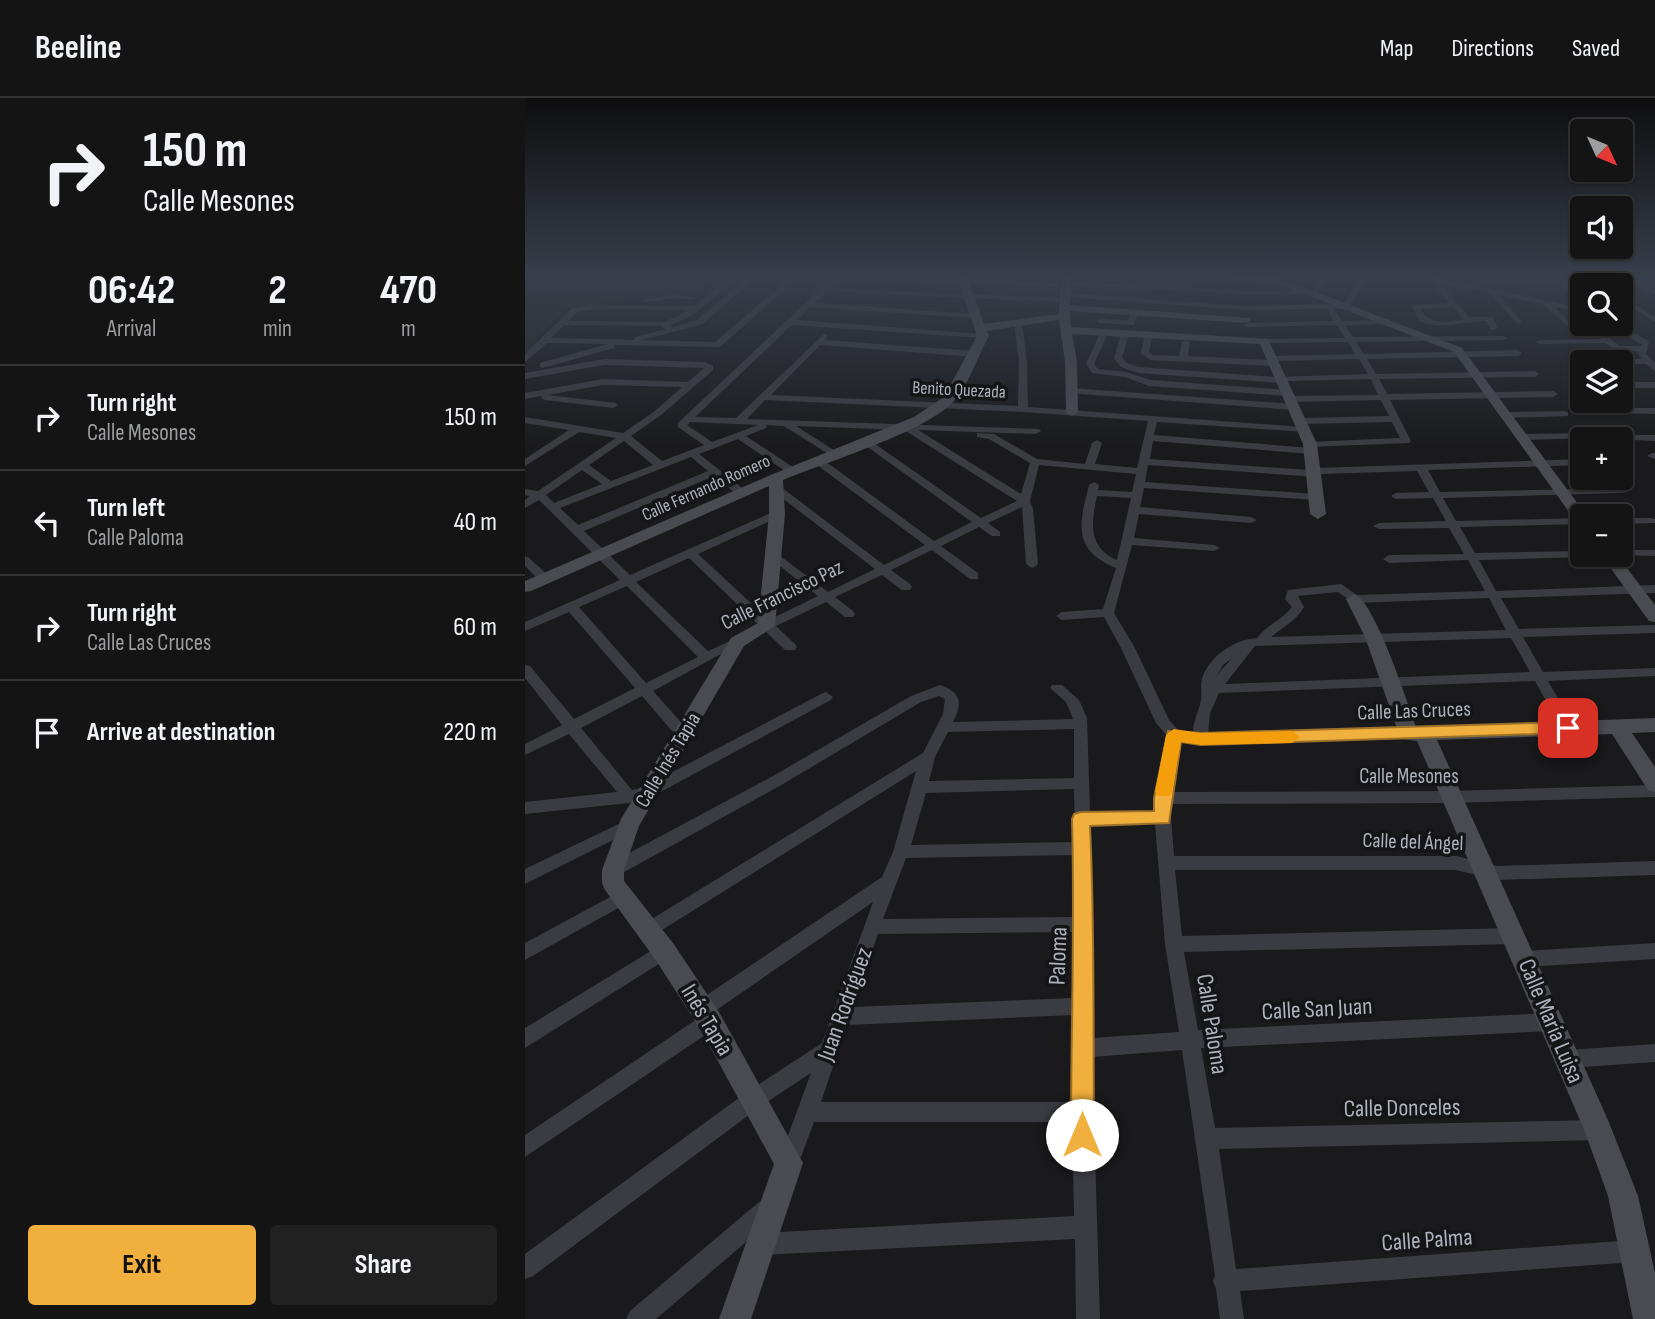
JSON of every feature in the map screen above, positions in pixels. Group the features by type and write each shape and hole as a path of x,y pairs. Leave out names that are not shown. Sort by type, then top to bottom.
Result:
{"street":[{"path":"525,359 550,334"},
{"path":"525,368 640,334"},
{"path":"525,368 648,334"},
{"path":"544,340 717,345 730,334"},
{"path":"711,446 681,425 777,334"},
{"path":"739,421 826,334"},
{"path":"942,405 949,399 982,334"},
{"path":"1020,334 1023,361 1023,409"},
{"path":"1067,334 1071,362 1072,412"},
{"path":"1100,334 1090,364 1095,371 1138,370 1234,377 1287,391"},
{"path":"1496,340 1242,341 1125,334 1118,358 1125,370 1140,382 1235,390 1384,397 1553,394"},
{"path":"1235,390 1235,361 1243,334"},
{"path":"1151,438 1310,447 1406,441 1374,377 1346,334"},
{"path":"1421,334 1451,345 1461,356 1570,504"},
{"path":"1149,335 1145,355 1235,361 1518,353"},
{"path":"1633,336 1641,342 1643,362 1655,374"},
{"path":"1608,337 1655,368"},
{"path":"1540,342 1608,337 1641,342"},
{"path":"1624,349 1655,339"},
{"path":"1264,341 1310,447 1318,514"},
{"path":"818,342 974,354"},
{"path":"1183,358 1185,342"},
{"path":"525,376 604,362 708,365 710,368 658,413 525,505"},
{"path":"1633,362 1643,362"},
{"path":"1070,391 1287,391 1374,377 1535,374"},
{"path":"526,396 603,382 691,385"},
{"path":"1633,385 1655,385"},
{"path":"526,396 613,405"},
{"name":"Benito Quezada","path":"763,397 1302,426 1396,419"},
{"name":"Calle Fernando Romero","path":"525,587 742,493 776,484 792,471 904,425 942,405"},
{"path":"1633,411 1655,411"},
{"path":"1506,415 1565,414"},
{"path":"686,419 788,425 904,425 1035,431"},
{"path":"1153,419 1122,566 1108,613 1128,648 1163,723 1174,735"},
{"path":"526,422 624,436 660,465"},
{"path":"553,507 767,424"},
{"path":"788,425 832,454"},
{"path":"904,425 1025,501"},
{"path":"525,463 577,429"},
{"path":"917,433 991,436 1035,462 1089,467 1315,472 1570,462"},
{"path":"738,435 792,471"},
{"path":"1522,437 1570,436"},
{"path":"1637,438 1655,438"},
{"path":"865,441 996,534"},
{"path":"1089,467 1097,443"},
{"path":"692,453 742,493"},
{"path":"817,460 931,547 974,576"},
{"path":"1032,564 1025,501 1035,462"},
{"path":"582,465 610,485"},
{"path":"1420,466 1568,728"},
{"path":"577,530 714,472"},
{"path":"766,626 776,514 776,484"},
{"path":"776,484 906,587"},
{"path":"1122,566 1101,558 1088,543 1086,530 1093,489 1316,497"},
{"path":"1396,496 1623,490"},
{"path":"525,492 539,495 553,507 706,657"},
{"name":"Calle Francisco Paz","path":"525,750 766,626 1025,501"},
{"path":"1134,510 1251,520"},
{"path":"525,626 776,514"},
{"path":"1379,526 1570,520"},
{"path":"1633,521 1651,521"},
{"path":"1127,541 1214,548"},
{"path":"690,553 790,647"},
{"path":"1633,553 1655,553"},
{"path":"771,554 849,614"},
{"path":"1389,559 1570,554"},
{"path":"525,560 545,579"},
{"path":"1618,567 1655,617"},
{"path":"1201,739 1199,726 1211,694 1264,634 1295,614 1298,607 1291,599 1292,593 1341,588 1354,599 1655,589"},
{"name":"Calle María Luisa","path":"1354,599 1374,637 1390,682 1451,797 1485,869 1598,1130 1623,1196 1649,1319"},
{"path":"571,606 683,734"},
{"path":"1062,616 1108,613"},
{"path":"1256,642 1655,629"},
{"name":"Calle Inés Tapia","path":"617,883 629,825 639,795 683,734 737,642"},
{"path":"525,668 569,727 639,795"},
{"path":"1211,694 1390,682 1655,672"},
{"name":"Paloma","path":"1057,688 1068,693 1079,712 1081,724 1084,924 1081,1006 1084,1048 1082,1112 1088,1319"},
{"name":"Juan Rodríguez","path":"617,883 778,780 916,699 929,692 947,692 953,704 928,757 922,787 901,852 828,1050 735,1319"},
{"path":"525,808 639,795 825,697"},
{"path":"944,727 1081,724"},
{"name":"Calle Las Cruces","path":"1174,735 1201,739 1655,725"},
{"path":"1617,726 1655,784"},
{"name":"Calle Paloma","path":"1174,735 1163,798 1174,944 1188,1040 1207,1139 1224,1281 1232,1319"},
{"path":"648,930 928,757"},
{"path":"922,787 1083,783"},
{"name":"Calle Mesones","path":"1163,798 1451,797 1655,791"},
{"path":"1081,819 1163,818"},
{"path":"525,877 629,825"},
{"path":"901,852 1082,848"},
{"name":"Calle del Ángel","path":"1168,863 1456,863 1497,873 1655,868"},
{"path":"525,1147 888,882"},
{"path":"525,952 617,883"},
{"name":"Inés Tapia","path":"617,883 706,1015 789,1163"},
{"path":"873,926 1084,924"},
{"path":"1174,944 1655,951"},
{"path":"525,1039 664,951"},
{"path":"842,1016 1081,1006"},
{"name":"Calle San Juan","path":"1084,1048 1188,1040 1552,1022"},
{"path":"525,1268 754,1099 828,1050"},
{"path":"1568,1059 1655,1053"},
{"path":"807,1112 1082,1112"},
{"name":"Calle Donceles","path":"1207,1139 1598,1130"},
{"path":"638,1319 774,1205"},
{"path":"761,1244 1084,1227"},
{"name":"Calle Palma","path":"1224,1281 1634,1251"}],"shaded area":[{"path":"525,334 541,334 536,343 525,354"}],"slow traffic":[{"path":"1164,792 1174,735 1201,739 1292,737"}],"route":[{"path":"1082,1135 1084,1048 1081,1006 1084,924 1081,819 1163,818 1163,798 1174,735 1201,739 1568,728"}]}
